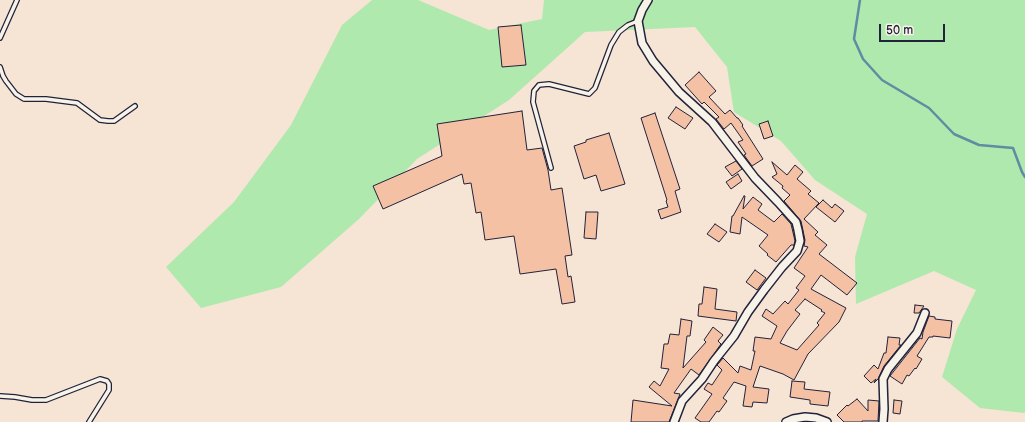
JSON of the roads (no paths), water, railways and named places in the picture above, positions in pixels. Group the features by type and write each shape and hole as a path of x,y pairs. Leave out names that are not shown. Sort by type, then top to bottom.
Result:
{"street":[{"path":"648,0 638,21 642,43 653,61 679,92 712,122 755,178 796,222 800,241 797,251 782,266 748,312 734,336 702,378 682,401 674,422"},
{"path":"883,422 883,379 888,368 917,334 925,313"},
{"path":"786,422 805,417 816,418 827,422"}],"lane":[{"path":"0,38 17,0"},
{"path":"552,168 533,102 534,91 539,86 549,84 589,94 595,88 611,45 619,32 628,25 638,21"},
{"path":"0,67 2,76 16,94 24,99 52,99 76,103 100,120 108,121 114,121 135,106"},
{"path":"0,396 32,400 46,400 100,379 107,381 109,384 109,390 89,422"}],"waterway":[{"path":"860,0 854,39 863,59 882,80 929,108 954,134 979,145 1013,148 1025,177"}]}
